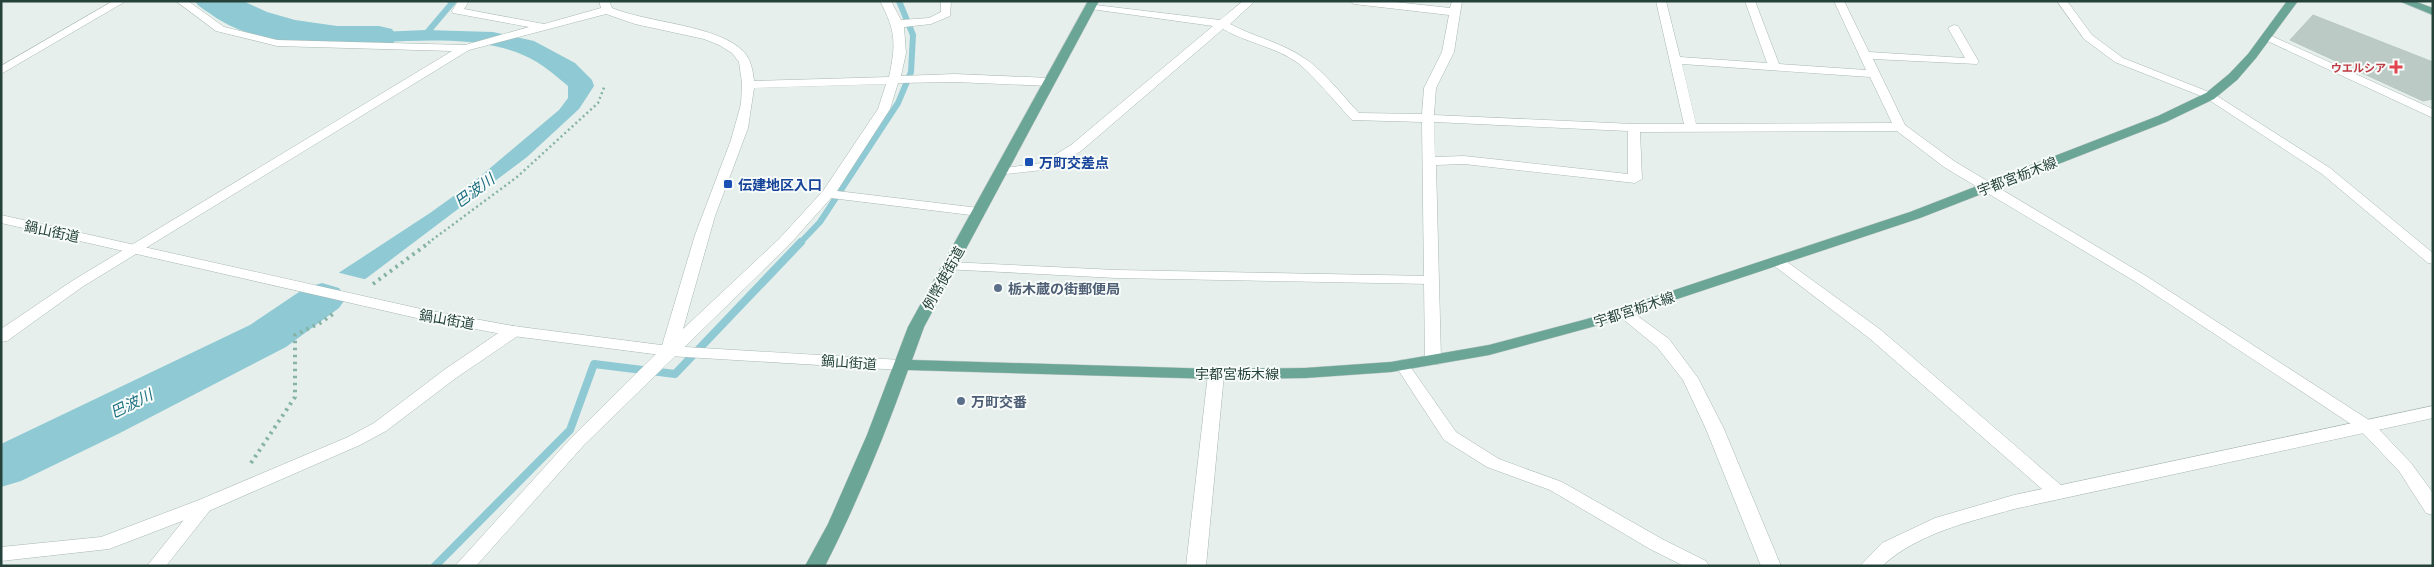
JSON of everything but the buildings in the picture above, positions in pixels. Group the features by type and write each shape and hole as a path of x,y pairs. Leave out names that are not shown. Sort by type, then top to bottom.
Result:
{"main road":[{"name":"宇都宮栃木線","path":"901,365 1216,374 1305,373 1402,365 1489,350 1623,312 1778,262 1988,188 2162,119 2210,96 2233,77 2267,37 2293,1"},
{"path":"2404,1 2433,12"},
{"name":"例幣使街道","path":"815,566 837,524 876,435 916,327 1093,4"}],"street":[{"path":"1,71 121,1"},
{"path":"181,1 220,29 276,43 469,47"},
{"path":"464,1 457,11 544,27"},
{"path":"464,566 578,441 669,351 784,242 828,194 884,109 894,80 900,53 898,24 885,1"},
{"path":"898,24 930,21 946,14 946,1"},
{"path":"1002,172 1046,166 1076,148 1140,96 1250,1"},
{"path":"1354,1 1456,7 1448,52 1430,88 1428,118 1433,360"},
{"path":"1661,1 1692,128"},
{"path":"1750,1 1774,67"},
{"path":"1839,1 1900,127 1921,145 1988,188 2141,280 2366,426 2406,467 2433,508"},
{"path":"1093,4 1222,24 1245,37 1281,49 1302,61 1356,117 1428,118 1634,128 1900,127"},
{"path":"1,337 76,284 469,47 544,27 605,6 625,19 700,35 721,42 737,51 744,60 748,85 746,105 736,139 711,207 669,351"},
{"path":"1865,55 1973,62 1954,28"},
{"path":"2267,37 2433,114"},
{"path":"1675,60 1874,74"},
{"path":"748,85 954,78 1050,82"},
{"path":"1428,161 1464,160 1635,179 1634,128"},
{"path":"828,194 979,212"},
{"name":"鍋山街道","path":"1,219 350,299 513,331 669,351 901,365"},
{"path":"1778,262 1874,334 2056,491"},
{"path":"1623,312 1663,343 1690,378 1715,429 1771,566"},
{"path":"1,554 102,544 205,504 354,441 380,427 450,374 513,331"},
{"path":"1196,566 1216,374"},
{"path":"1869,566 1888,548 1942,523 2056,491 2433,412"}],"lane":[{"path":"2062,1 2088,37 2119,60 2210,96 2326,171 2433,260"},
{"path":"949,266 1172,276 1431,280"},
{"path":"1402,365 1450,436 1493,463 1556,486 1656,544 1700,566"},
{"path":"156,566 205,504"}],"path":[{"path":"231,493 295,397 294,335 322,322 350,299 517,177 598,103 603,94 604,85"}],"water":[{"path":"195,1 221,1 242,14 282,31 307,35 426,30 493,32 534,41 575,63 592,80 594,86 579,109 527,157 305,322 267,336 72,435 43,446 1,467 1,450 236,338 282,310 430,213 476,180 559,110 568,98 568,86 553,73 531,59 503,48 468,42 430,40 315,43 278,40 243,31 212,15"}],"pier":[{"path":"336,272 368,280 320,314 284,306"}],"waterway":[{"name":"巴波川","path":"217,1 255,20 295,31 337,36 379,37"},
{"path":"425,35 453,2 450,1"},
{"path":"800,243 820,222 898,103 911,72 913,35 899,1"},
{"path":"435,566 570,430 594,364 675,374 801,242"},
{"name":"巴波川","path":"1,467 99,421 268,336 322,298"}],"place":[{"name":"ウエルシア","path":"2396,67"},
{"name":"万町交差点","path":"1029,162"},
{"name":"伝建地区入口","path":"728,184"},
{"name":"栃木蔵の街郵便局","path":"998,288"},
{"name":"万町交番","path":"961,401"}]}
